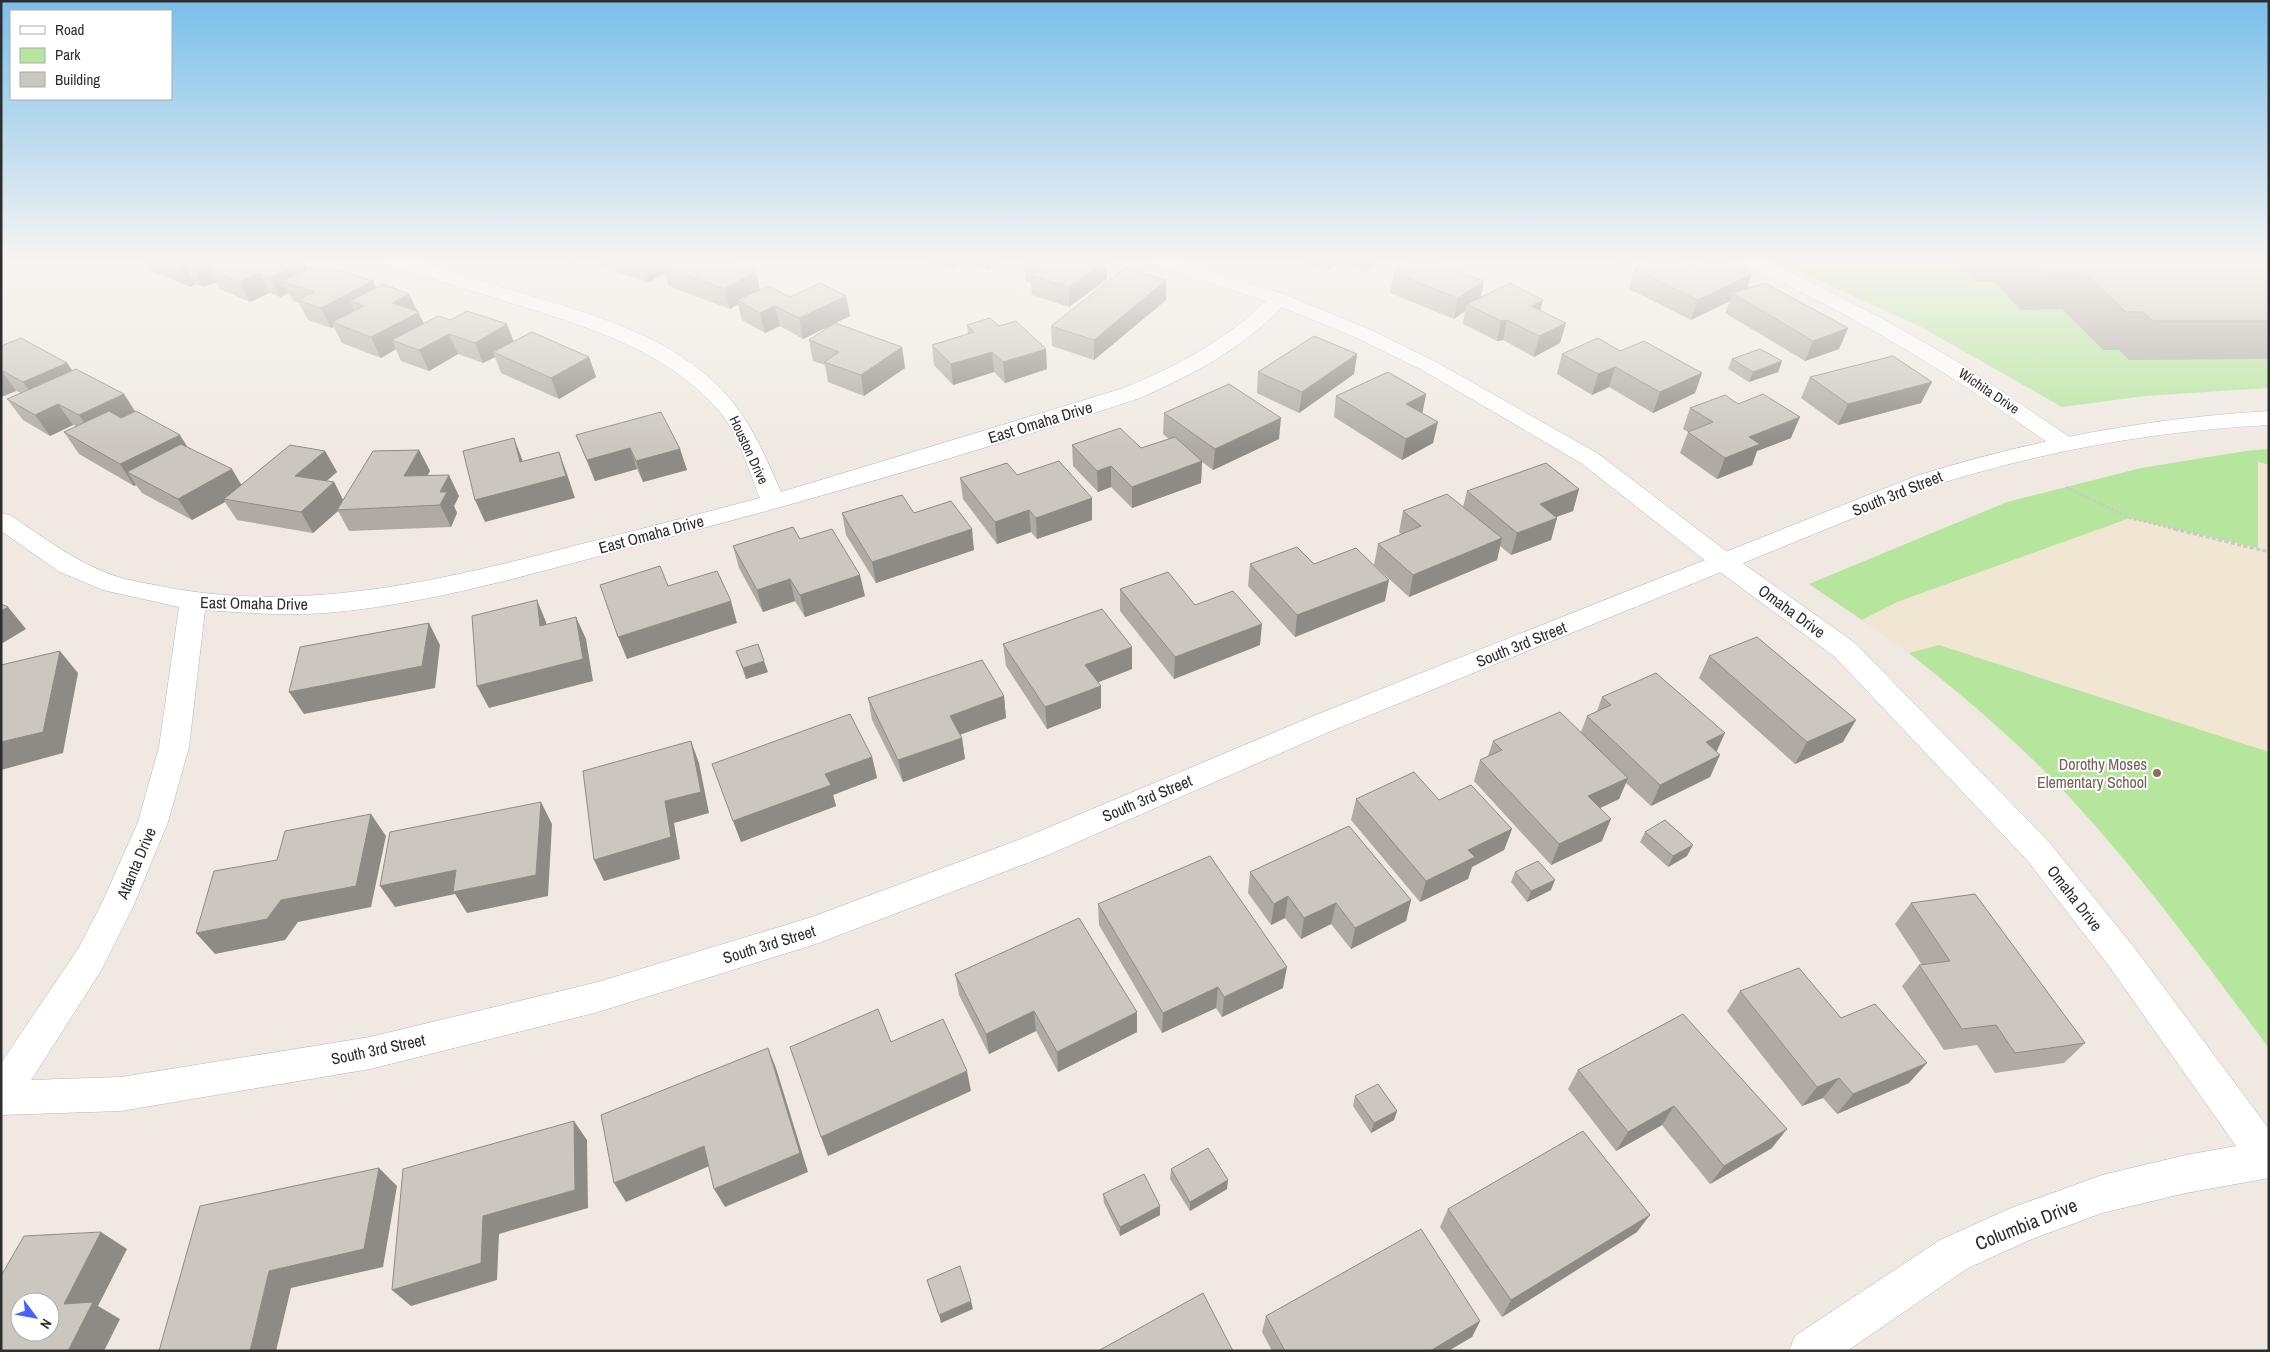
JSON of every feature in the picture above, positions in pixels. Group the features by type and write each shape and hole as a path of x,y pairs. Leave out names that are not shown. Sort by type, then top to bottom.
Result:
{"street":[{"name":"Houston Drive","path":"592,323 628,337 666,356 699,379 726,406 739,423 773,502"},
{"name":"East Omaha Drive","path":"1,520 69,566 112,584 193,601 257,605 325,604 396,596 467,582 773,502 1078,411 1132,393 1180,372 1220,349 1254,323"},
{"name":"Omaha Drive","path":"1338,323 1429,366 1589,458 1725,563 1845,650 2038,851 2120,956 2268,1159"},
{"name":"Wichita Drive","path":"1878,323 1928,351 2001,398 2063,443"},
{"name":"South 3rd Street","path":"1,1097 121,1094 370,1053 598,997 816,930 1037,846 1321,724 1725,563 1924,481 2009,454 2063,443 2119,433 2226,419 2269,418"},
{"name":"Atlanta Drive","path":"1,1097 90,958 117,908 153,822 174,748 193,601"},
{"name":"Columbia Drive","path":"1810,1351 1954,1254 2025,1222 2102,1194 2186,1174 2268,1159"}],"path":[{"path":"2066,487 2130,518 2269,552"}],"shaded area":[{"name":"Dorothy Moses Elementary School","path":"2269,449 2269,1048 2153,894 2073,800 2019,746 1961,695 1909,653 1809,584 2007,502 2141,468"}],"green space":[{"path":"1912,323 2269,323 2269,388 2145,396 2062,407"},
{"path":"2269,449 2269,465 2258,462 2258,548 2130,518 1897,602 1862,620 1809,584 2007,502 2141,468"},
{"path":"1939,645 2269,752 2269,1048 2150,891 2073,801 1994,724 1909,653"}],"building":[{"path":"335,323 398,323 371,337"},
{"path":"424,323 507,324 475,343 449,334 419,350 392,340"},
{"path":"835,323 902,347 861,375 824,362 839,352 809,340"},
{"path":"996,323 999,326 1018,323 1046,349 1003,362 992,352 951,364 932,345 974,332 967,325"},
{"path":"1055,323 1114,323 1094,340 1051,326"},
{"path":"1513,323 1566,323 1539,336"},
{"path":"1783,323 1839,323 1848,328 1813,341"},
{"path":"532,332 589,357 551,378 493,352"},
{"path":"1314,336 1357,354 1302,392 1258,372"},
{"path":"21,338 67,363 23,382 1,370 1,346"},
{"path":"1598,338 1620,351 1644,341 1702,373 1660,392 1615,367 1598,374 1562,354"},
{"path":"1760,349 1782,361 1753,372 1732,359"},
{"path":"1893,356 1932,382 1848,404 1810,377"},
{"path":"76,369 124,394 79,415 58,404 35,415 7,399"},
{"path":"1388,372 1426,394 1406,404 1438,422 1406,439 1336,396"},
{"path":"1229,384 1281,418 1215,449 1164,413"},
{"path":"1763,394 1800,417 1749,437 1760,444 1725,458 1688,432 1713,422 1690,408 1725,395 1738,404"},
{"path":"109,411 121,418 136,411 180,435 120,464 64,432"},
{"path":"661,412 680,449 636,461 630,448 587,460 576,435"},
{"path":"1120,428 1141,448 1175,437 1202,461 1132,487 1111,466 1097,471 1072,445"},
{"path":"514,438 520,462 559,452 566,476 475,500 463,451"},
{"path":"181,444 232,469 178,499 127,472"},
{"path":"290,445 325,451 295,476 334,482 301,512 224,499"},
{"path":"419,450 404,476 449,475 440,492 447,492 440,505 337,510 373,451"},
{"path":"1059,461 1092,498 1036,518 1029,510 995,522 960,478 1007,463 1017,475"},
{"path":"1546,463 1579,489 1540,504 1557,518 1517,533 1467,491"},
{"path":"1447,494 1502,538 1413,575 1378,544 1421,526 1403,511"},
{"path":"902,495 914,513 951,501 972,529 872,562 842,513"},
{"path":"793,527 800,539 832,529 860,575 800,595 790,579 757,590 733,546"},
{"path":"1297,547 1314,564 1356,548 1389,580 1297,615 1250,564"},
{"path":"660,566 668,586 717,571 731,601 618,637 600,585"},
{"path":"1168,572 1195,605 1233,591 1262,624 1175,657 1120,589"},
{"path":"537,600 540,626 576,617 583,659 477,686 472,616"},
{"path":"1,604 8,607 1,611"},
{"path":"1102,609 1132,647 1085,665 1101,686 1045,707 1003,644"},
{"path":"429,623 422,666 289,692 300,647"},
{"path":"1757,637 1856,720 1807,742 1709,656"},
{"path":"758,644 764,661 743,668 736,651"},
{"path":"60,651 43,732 1,742 1,665"},
{"path":"982,660 1004,696 950,716 962,738 898,760 868,698"},
{"path":"1656,673 1725,733 1706,742 1720,755 1660,785 1587,716 1611,705 1602,697"},
{"path":"1560,712 1628,778 1588,796 1611,819 1559,844 1480,760 1502,750 1493,741"},
{"path":"850,714 872,757 825,774 831,785 733,821 712,764"},
{"path":"691,741 701,792 665,801 671,837 594,860 583,771"},
{"path":"1414,772 1439,800 1471,785 1512,829 1468,850 1475,857 1426,881 1356,799"},
{"path":"541,802 536,875 453,892 456,870 380,886 390,832"},
{"path":"371,814 356,886 281,900 267,919 196,933 214,871 277,860 285,831"},
{"path":"1665,820 1693,845 1673,856 1645,832"},
{"path":"1349,826 1411,900 1355,928 1336,903 1304,918 1288,896 1274,904 1250,872"},
{"path":"1210,856 1287,967 1224,997 1218,987 1163,1013 1098,904"},
{"path":"1538,861 1555,880 1531,891 1515,872"},
{"path":"1975,894 2085,1043 2015,1053 1996,1025 1962,1029 1919,965 1950,961 1911,903"},
{"path":"1079,918 1137,1012 1057,1052 1034,1011 986,1034 955,974"},
{"path":"1799,968 1841,1018 1875,1004 1927,1063 1853,1094 1839,1078 1817,1087 1740,991"},
{"path":"878,1009 891,1042 943,1019 967,1071 821,1137 790,1047"},
{"path":"1683,1014 1787,1129 1724,1166 1674,1106 1628,1132 1578,1070"},
{"path":"768,1048 800,1153 714,1189 704,1146 614,1183 601,1115"},
{"path":"1378,1084 1397,1111 1374,1123 1355,1096"},
{"path":"574,1121 575,1190 483,1216 481,1263 392,1290 403,1169"},
{"path":"1583,1131 1650,1215 1511,1300 1448,1209"},
{"path":"1208,1148 1228,1180 1190,1202 1171,1169"},
{"path":"379,1168 364,1249 269,1271 250,1351 159,1351 200,1206"},
{"path":"1144,1174 1160,1206 1120,1227 1103,1194"},
{"path":"1421,1229 1480,1321 1430,1351 1285,1351 1266,1316"},
{"path":"101,1232 64,1304 93,1302 68,1351 1,1351 1,1276 24,1236"},
{"path":"960,1266 971,1301 939,1315 927,1280"},
{"path":"1203,1293 1233,1351 1098,1351"}],"place":[{"name":"Dorothy Moses Elementary School","path":"2157,773"}]}
